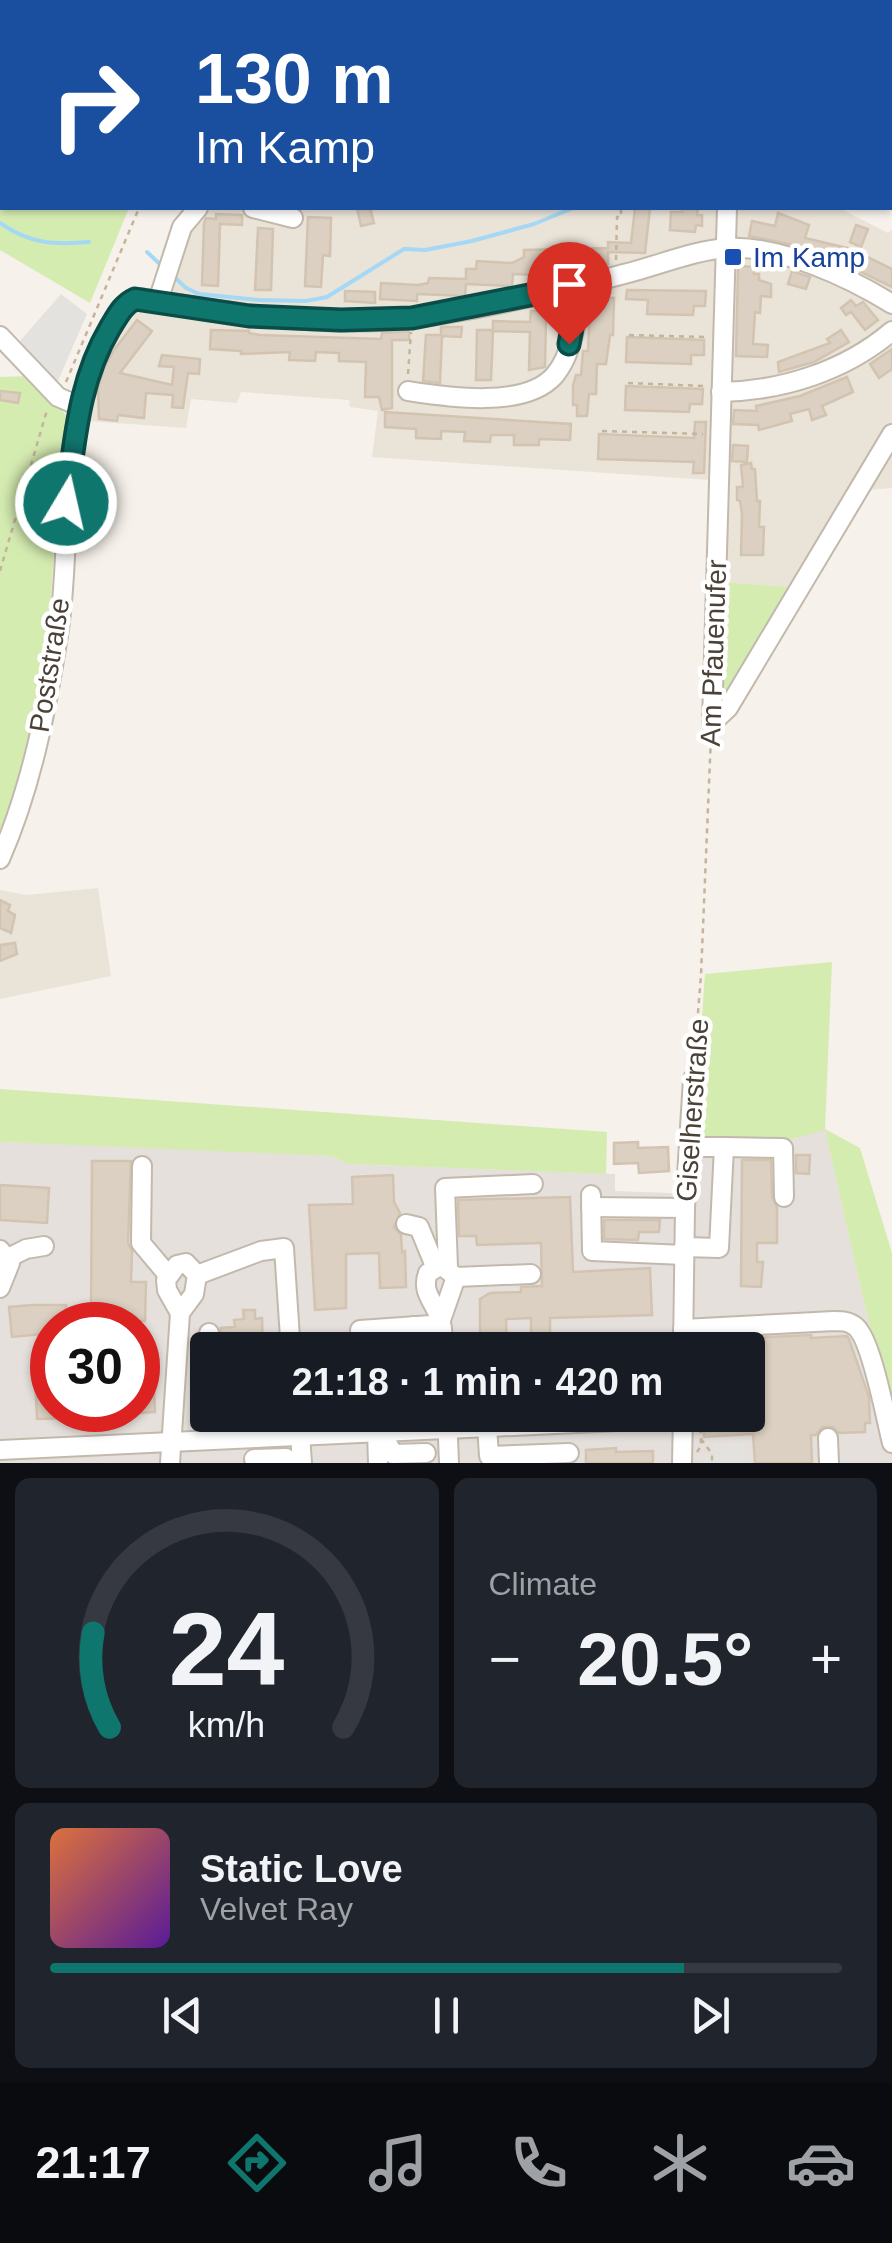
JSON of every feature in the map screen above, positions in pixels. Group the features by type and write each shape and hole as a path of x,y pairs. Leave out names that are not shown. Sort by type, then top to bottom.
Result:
{"street":[{"path":"196,210 182,227 158,301 300,320 412,318 580,285 726,248 824,269 856,282 892,304"},
{"path":"261,210 293,218"},
{"name":"Am Pfauenufer","path":"712,723 727,210"},
{"path":"408,382 466,398 522,394 545,383 555,374 569,344 580,285"},
{"name":"Poststraße","path":"0,859 35,760 59,626 66,503 79,406 101,343 127,303 142,298 158,301"},
{"path":"721,389 764,389 832,370 892,331"},
{"path":"0,336 57,396 79,406"},
{"path":"712,723 728,708 892,434"},
{"name":"Giselherstraße","path":"684,1332 685,1208 693,1079"},
{"path":"688,1147 783,1148 784,1198"},
{"path":"685,1208 591,1201 592,1251 719,1248 724,1147"},
{"path":"142,1166 141,1243 168,1275 168,1290 180,1313 170,1463"},
{"path":"442,1332 445,1188 533,1184"},
{"path":"406,1224 419,1227 446,1270"},
{"path":"0,1288 10,1263 4,1254 44,1246"},
{"path":"197,1275 260,1251 284,1248 290,1332"},
{"path":"168,1275 177,1265 186,1263 197,1275"},
{"path":"441,1320 426,1292 428,1272 531,1274"},
{"path":"180,1313 194,1294 197,1275"},
{"path":"360,1332 431,1325 441,1320"},
{"path":"684,1329 845,1321 855,1326 867,1345 892,1443"},
{"path":"414,1326 414,1332"},
{"path":"730,1327 730,1332"},
{"path":"257,1432 257,1438"},
{"path":"11,1454 379,1432"},
{"path":"379,1432 393,1454 426,1453"},
{"path":"378,1463 379,1432"},
{"path":"447,1432 448,1463"},
{"path":"487,1432 489,1456 569,1453"},
{"path":"682,1463 687,1432"},
{"path":"254,1460 291,1461 293,1436"},
{"path":"828,1438 829,1463"}],"path":[{"path":"0,571 44,420 138,210"},
{"path":"616,276 616,217 621,217 621,210"},
{"path":"408,382 412,318"},
{"path":"629,335 723,337"},
{"path":"628,383 721,389"},
{"path":"602,431 720,435"},
{"name":"Am Pfauenufer","path":"706,871 712,723"},
{"name":"Giselherstraße","path":"693,1079 706,871"},
{"path":"697,1432 712,1454 712,1463"},
{"path":"698,1463 700,1438"}],"shaded area":[{"path":"198,210 843,210 888,233 892,230 892,488 868,490 792,587 721,582 724,481 372,457 378,411 350,407 349,400 241,392 237,403 191,399 186,428 87,421 93,384 133,310 158,314"},
{"path":"61,294 87,314 57,383 20,341"},
{"path":"98,888 111,976 0,999 0,890 26,895"},
{"path":"825,1129 892,1408 892,1463 0,1463 0,1142 245,1150 332,1156 347,1164 615,1174 615,1191 694,1194 701,1141 789,1140"},
{"path":"744,1444 745,1463 705,1463 704,1455 718,1454 718,1446"}],"green space":[{"path":"0,210 128,210 90,303 0,250"},
{"path":"30,376 71,426 57,505 49,625 29,755 0,842 0,377"},
{"path":"721,582 792,587 724,705 719,704"},
{"path":"832,962 825,1129 860,1148 892,1253 892,1408 825,1130 789,1140 701,1141 703,1123 697,1086 705,974"},
{"path":"0,1089 607,1132 606,1174 347,1164 332,1156 0,1142"}],"building":[{"path":"357,210 371,210 374,223 361,226"},
{"path":"635,210 650,210 645,253 608,252 608,264 561,262 560,276 513,274 512,286 466,284 465,296 417,294 417,301 380,299 381,283 418,285 428,283 429,278 466,279 466,269 476,269 477,261 512,263 524,257 524,250 608,248 608,242 631,243"},
{"path":"698,210 702,226 696,225 695,232 670,230 671,212"},
{"path":"778,213 809,225 805,238 847,248 842,263 803,247 749,236 752,221 775,226"},
{"path":"216,214 242,215 242,225 220,224 218,286 202,285 204,223 206,218 216,219"},
{"path":"308,217 331,218 330,256 323,255 321,287 305,286"},
{"path":"856,225 868,229 861,247 850,242"},
{"path":"258,228 273,229 271,290 255,290"},
{"path":"865,256 892,269 892,287 859,271"},
{"path":"738,266 754,267 759,280 771,284 771,297 761,296 760,313 755,312 753,344 768,345 767,357 736,356"},
{"path":"792,271 810,277 806,289 788,284"},
{"path":"627,290 706,291 705,306 694,306 693,315 647,314 648,300 626,299"},
{"path":"345,291 375,292 375,303 345,301"},
{"path":"597,297 614,298 613,335 606,364 597,364 596,394 589,394 587,416 577,416 573,386 576,375 581,375 583,351 588,351"},
{"path":"851,300 856,306 863,302 878,320 865,330 851,312 846,315 841,308"},
{"path":"531,311 552,311 552,321 546,321 545,367 529,370 530,332 493,331 491,380 476,380 477,330 493,330 493,321 530,322"},
{"path":"137,320 152,331 120,373 172,385 174,367 159,366 162,355 200,359 199,374 188,373 183,408 172,407 173,395 146,393 144,418 118,415 117,421 99,419 98,388 104,368"},
{"path":"441,327 462,327 461,337 442,336 440,383 423,381 426,335 441,335"},
{"path":"211,330 381,339 382,333 409,331 409,340 392,340 392,408 382,410 379,397 365,397 366,362 339,361 339,353 316,352 315,361 289,360 290,352 241,354 210,349"},
{"path":"841,330 849,342 814,362 779,372 778,362 830,343 827,339"},
{"path":"627,337 704,340 704,355 691,355 691,364 626,362"},
{"path":"892,349 892,369 879,378 870,364"},
{"path":"847,377 853,392 822,406 826,415 812,420 809,409 790,414 792,421 759,430 758,425 733,424 734,410 757,411 756,406 800,396"},
{"path":"626,386 703,389 702,404 690,404 689,412 625,410"},
{"path":"0,391 20,393 18,403 0,400"},
{"path":"385,412 571,424 570,440 539,439 539,445 514,445 514,435 491,435 490,442 464,441 465,432 441,431 441,439 416,438 416,429 385,427"},
{"path":"695,422 706,422 704,473 693,473 694,462 598,459 599,434 694,438"},
{"path":"733,445 748,446 747,462 732,461"},
{"path":"751,463 760,501 759,527 764,527 763,555 741,555 742,514 737,487 743,487 741,465"},
{"path":"0,900 10,905 8,911 15,915 11,933 0,928"},
{"path":"15,943 17,954 0,961 0,945"},
{"path":"638,1142 638,1148 668,1147 669,1171 639,1173 638,1163 614,1164 614,1143"},
{"path":"796,1155 810,1155 809,1174 796,1173"},
{"path":"742,1160 771,1160 777,1243 757,1243 757,1262 763,1262 761,1287 741,1286"},
{"path":"92,1161 131,1161 131,1282 146,1282 145,1302 91,1302"},
{"path":"393,1175 394,1202 400,1213 394,1227 401,1235 402,1252 405,1251 406,1287 380,1288 379,1253 346,1254 346,1308 315,1310 309,1205 353,1204 352,1177"},
{"path":"0,1185 49,1188 47,1223 0,1220"},
{"path":"570,1197 573,1272 650,1268 652,1315 550,1318 550,1332 531,1332 531,1318 506,1319 506,1332 480,1332 480,1299 490,1293 521,1292 521,1287 542,1286 541,1243 477,1245 476,1236 459,1236 458,1200"},
{"path":"604,1220 660,1220 659,1232 639,1232 638,1240 604,1239"},
{"path":"30,1305 30,1335 12,1337 9,1307"},
{"path":"243,1310 255,1310 255,1319 262,1318 262,1332 221,1332 221,1328 235,1327 234,1320 244,1319"},
{"path":"847,1336 869,1397 870,1423 865,1423 865,1432 839,1433 833,1427 822,1427 811,1435 812,1463 755,1463 753,1434 704,1437 704,1432 765,1432 765,1337"},
{"path":"616,1448 616,1452 653,1451 653,1463 586,1463 586,1450"}],"waterway":[{"path":"171,274 199,294 306,301 327,297 404,249 425,250 472,241 568,210"},
{"path":"0,223 43,242 89,242"},
{"path":"147,252 164,268"}],"place":[{"name":"Im Kamp","path":"733,257"}],"route":[{"path":"66,503 84,386 101,343 121,310 135,299 300,320 412,318 580,285 569,344"}]}
